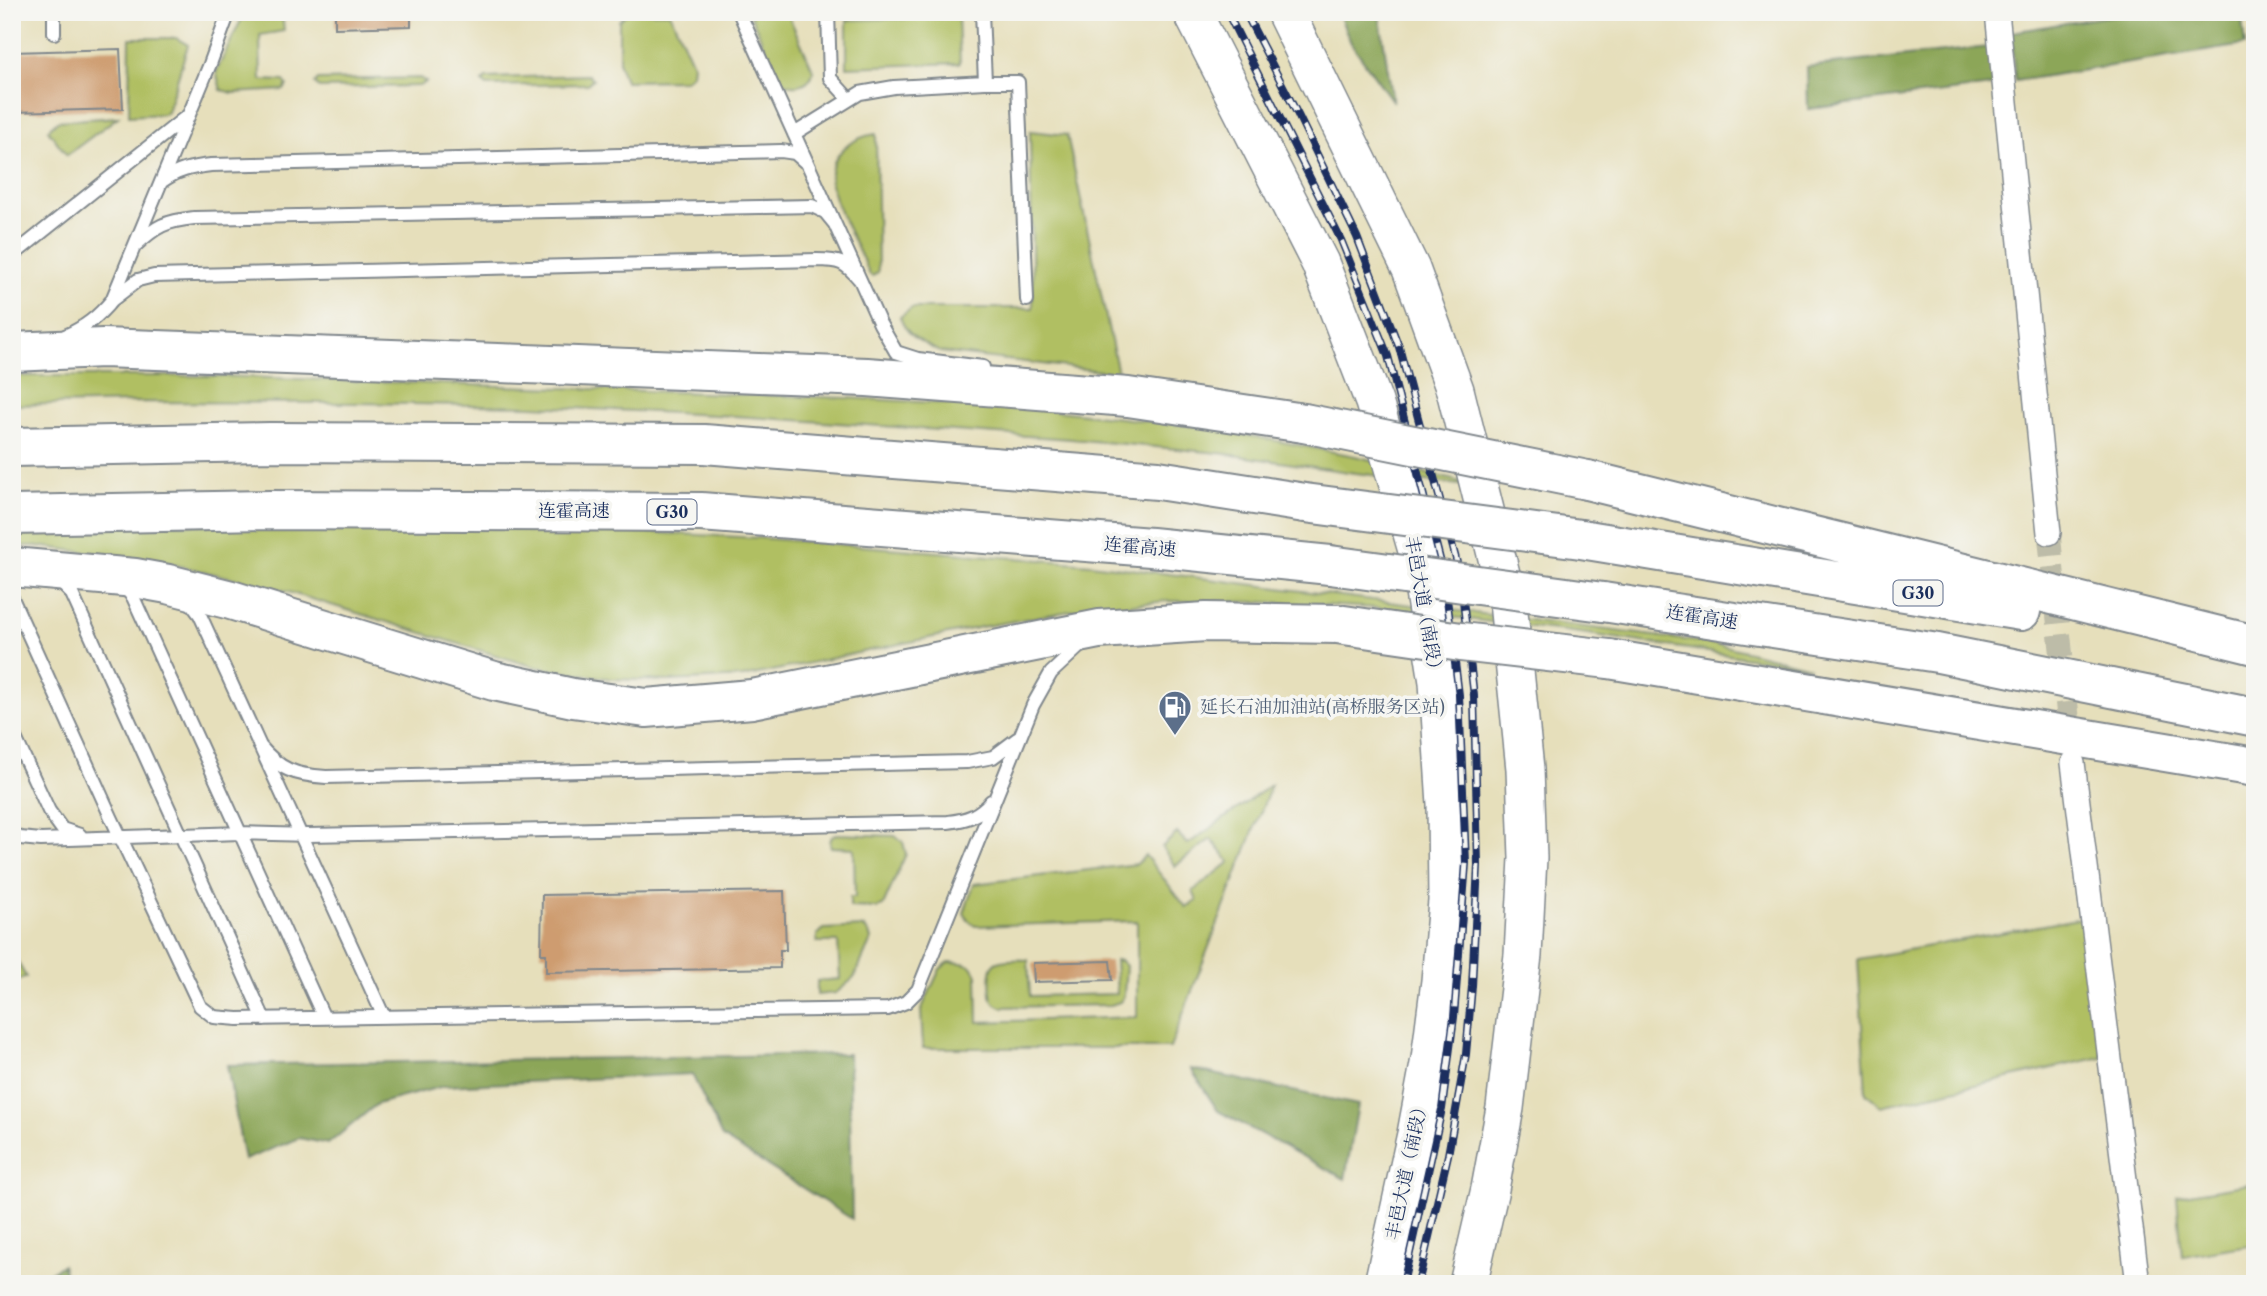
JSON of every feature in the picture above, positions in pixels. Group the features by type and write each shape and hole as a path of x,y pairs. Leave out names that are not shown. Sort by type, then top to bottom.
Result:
{"highway":[{"path":"18,351 103,348 867,377 1128,397 1304,423 1587,480 2255,645"},
{"name":"G30","path":"12,447 270,442 704,444 1158,480 1305,503 1581,539 2255,650"},
{"name":"连霍高速","path":"12,514 270,510 701,512 1151,547 1330,565 1603,601 1938,653 2255,717"},
{"path":"26,567 168,584 231,600 494,681 573,698 646,708 752,699 1087,631 1206,622 1337,624 1609,659 2255,766"}],"main road":[{"name":"丰邑大道（南段）","path":"1192,12 1320,262 1374,402 1418,554 1438,682 1446,804 1447,887 1440,981 1430,1059 1416,1134 1382,1284"},
{"path":"1285,12 1411,268 1455,390 1508,601 1525,769 1528,858 1523,955 1505,1108 1468,1284"}],"street":[{"path":"1997,12 2049,533"},
{"path":"2073,764 2138,1284"}],"lane":[{"path":"54,12 54,33"},
{"path":"112,300 229,12"},
{"path":"739,12 880,324 896,352 918,359 998,369"},
{"path":"828,12 830,78 849,99"},
{"path":"982,12 985,82"},
{"path":"794,134 860,93 894,88 1018,82 1027,300"},
{"path":"12,257 189,114"},
{"path":"161,182 181,171 211,165 781,151 795,153 808,165"},
{"path":"136,245 153,229 172,220 194,218 812,206 825,212 834,223"},
{"path":"18,351 83,328 138,280 154,276 836,260 849,266 860,280"},
{"path":"1076,380 1138,390 1171,403"},
{"path":"26,567 55,576 72,594 264,1019"},
{"path":"104,575 120,581 133,597 324,1018"},
{"path":"168,584 184,594 200,615 384,1017"},
{"path":"12,598 200,1006 214,1017 264,1019 888,1009 906,1002 918,990 1018,738 1051,673 1089,638 1123,627"},
{"path":"12,731 48,811 62,829 87,838"},
{"path":"259,745 273,762 299,776 326,777 967,762 993,757 1018,738"},
{"path":"12,834 20,838 41,839 948,822 965,820 983,811 997,795"}],"green space":[{"path":"628,12 670,13 693,64 692,74 685,80 625,81 619,64 619,21"},
{"path":"749,12 787,12 813,70 809,80 794,85 779,79"},
{"path":"1338,12 1379,12 1393,102 1351,43"},
{"path":"2134,12 2241,12 2245,45 2015,81 2011,32"},
{"path":"276,15 283,21 284,31 260,35 261,80 284,81 287,85 284,90 233,93 221,90 216,72 243,16"},
{"path":"958,17 960,63 847,67 847,20"},
{"path":"130,38 176,38 188,45 167,112 164,114 129,116"},
{"path":"1997,46 2000,85 1808,109 1807,67"},
{"path":"588,75 593,79 587,84 487,86 482,82 486,78"},
{"path":"420,78 426,82 419,86 319,88 315,84 318,80"},
{"path":"118,117 67,155 48,130 57,121"},
{"path":"1030,131 1067,135 1118,373 940,352 911,334 900,317 912,308 1033,308"},
{"path":"876,134 878,272 873,276 870,275 838,206 831,184 831,174 837,157 843,150 858,139"},
{"path":"12,376 217,376 847,398 1031,408 1210,428 1355,456 1486,488 1355,473 1219,453 1071,439 735,416 532,406 353,403 136,402 12,405"},
{"path":"12,523 538,527 760,538 1091,564 1717,644 1810,667 1581,633 1377,608 1262,602 1167,601 1076,610 986,626 743,677 670,681 612,679 535,667 272,587 162,562 37,546 12,546"},
{"path":"1271,785 1170,1048 923,1048 921,1010 940,969 949,962 969,965 977,975 978,1022 1137,1017 1137,921 975,926 964,913 974,884 1137,864 1145,855 1186,907 1197,901 1193,891 1230,862 1211,839 1175,866 1162,847 1177,833 1188,844"},
{"path":"832,836 895,836 903,842 906,854 883,906 850,907 850,897 855,897 854,848 831,847"},
{"path":"2088,917 2102,1057 1881,1106 1866,1093 1858,959"},
{"path":"864,927 871,940 854,978 836,993 817,995 817,981 840,979 838,942 817,942 817,935 824,929"},
{"path":"12,952 26,977 12,982"},
{"path":"1005,960 1028,960 1030,996 1117,994 1115,960 1126,966 1124,996 1120,1002 1111,1005 1001,1007 996,1004 992,999 990,987 994,964"},
{"path":"849,1054 852,1219 722,1137 692,1074 444,1086 377,1104 328,1144 299,1138 244,1160 227,1065"},
{"path":"1191,1069 1358,1105 1345,1179 1218,1111"},
{"path":"2255,1183 2255,1244 2182,1256 2177,1196"},
{"path":"62,1265 67,1284 32,1284"}],"building":[{"path":"335,12 411,12 411,26 335,28"},
{"path":"120,49 123,109 12,112 12,52"},
{"path":"784,891 786,950 780,950 780,968 546,972 546,954 541,954 542,895"},
{"path":"1110,961 1112,980 1034,982 1033,963"}],"tunnel":[{"path":"2049,533 2071,746"}],"railway":[{"path":"1227,12 1341,240 1388,356 1444,575 1459,695 1466,863 1454,1017 1442,1109 1403,1284"},
{"path":"1245,12 1357,237 1399,347 1460,574 1474,696 1478,865 1472,986 1466,1054 1448,1155 1418,1284"}],"place":[{"name":"延长石油加油站(高桥服务区站)","path":"1175,737"}]}
